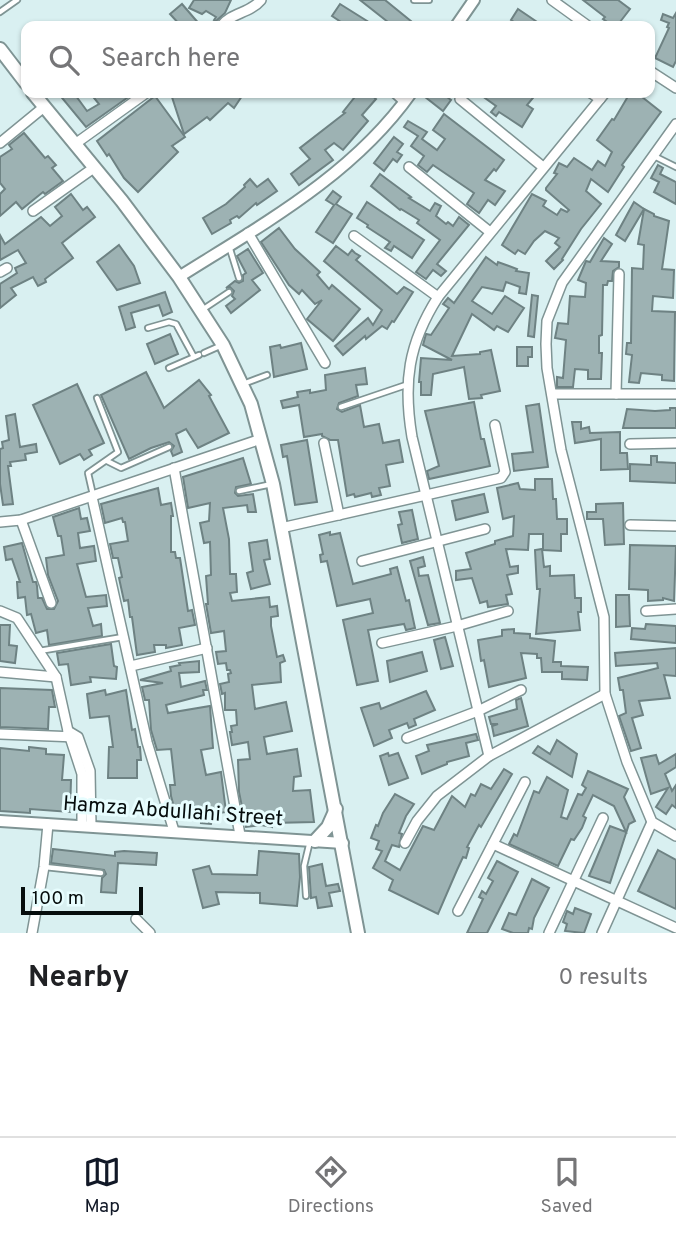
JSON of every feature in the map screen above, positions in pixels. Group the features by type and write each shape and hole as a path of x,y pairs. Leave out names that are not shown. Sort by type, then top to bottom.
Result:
{"main road":[{"path":"0,49 21,76"},
{"path":"37,98 122,201 179,277 223,345 242,385 273,484 358,933"},
{"path":"313,841 328,827 336,809"}],"street":[{"path":"225,21 229,17 253,8 261,0"},
{"path":"459,21 474,0"},
{"path":"552,0 581,21"},
{"path":"655,74 674,83"},
{"path":"75,144 139,98"},
{"path":"179,277 326,181 374,138 408,98"},
{"path":"488,757 408,413 407,385 415,341 439,297 600,98"},
{"path":"460,99 543,167"},
{"path":"0,143 44,107"},
{"path":"676,124 557,292 546,332 547,368 561,450 604,617 605,694 627,762 652,822 676,836"},
{"path":"33,211 95,167"},
{"path":"409,167 490,232"},
{"path":"248,233 325,363"},
{"path":"354,236 439,297"},
{"path":"616,394 620,274"},
{"path":"552,394 676,394"},
{"path":"281,528 504,475 495,425"},
{"path":"0,522 21,520 261,439"},
{"path":"324,443 339,515"},
{"path":"629,444 676,443"},
{"path":"174,468 240,835"},
{"path":"93,496 147,742 174,831"},
{"path":"21,520 51,603"},
{"path":"631,525 676,526"},
{"path":"362,561 485,529"},
{"path":"646,611 676,609"},
{"path":"0,611 18,618 55,677 82,774 86,826"},
{"path":"382,643 508,611"},
{"path":"131,666 207,648"},
{"path":"0,672 55,677"},
{"path":"407,738 478,711 521,690"},
{"path":"405,843 417,821 437,796 488,757 605,694"},
{"path":"0,734 72,735"},
{"path":"458,911 525,782"},
{"path":"549,933 603,818"},
{"name":"Hamza Abdullahi Street","path":"0,821 343,843"},
{"path":"602,933 652,822"},
{"path":"32,933 44,867 48,824"},
{"path":"493,844 676,928"},
{"path":"136,919 150,933"}],"lane":[{"path":"0,12 17,0"},
{"path":"414,0 429,0"},
{"path":"398,98 404,103"},
{"path":"653,156 676,167"},
{"path":"229,245 239,278"},
{"path":"201,311 229,292"},
{"path":"148,328 169,322 176,324 199,355"},
{"path":"169,368 223,345"},
{"path":"242,385 267,375"},
{"path":"341,407 407,385"},
{"path":"93,496 88,473 118,452 97,398"},
{"path":"107,461 121,468 169,447"},
{"path":"239,491 273,484"},
{"path":"39,651 124,637"},
{"path":"306,896 304,866 313,841"},
{"path":"44,867 101,873"}],"building":[{"path":"194,0 231,0 225,13 216,21 216,17 206,11 202,14 189,8"},
{"path":"360,0 385,0 411,21 387,21"},
{"path":"583,0 618,0 630,9 621,21 606,21 603,19 605,17"},
{"path":"182,4 197,21 176,21 170,14"},
{"path":"340,4 367,21 340,21 332,16"},
{"path":"518,9 536,21 512,21"},
{"path":"676,13 676,61 673,67 655,58 669,28 669,23 661,20 663,14 673,18"},
{"path":"62,98 77,98 87,111 99,104 94,98 127,98 86,127"},
{"path":"152,98 156,98 185,137 172,146 178,152 138,192 124,178 97,141"},
{"path":"172,98 241,98 234,108 228,103 210,120 207,117 184,134"},
{"path":"354,98 376,99 362,115 368,121 343,150 334,143 325,150 333,160 299,185 291,174 310,159 300,148 345,113 343,112"},
{"path":"426,98 451,100 443,111"},
{"path":"485,98 533,98 527,105 533,109 522,127 499,112 496,116 491,112 496,106"},
{"path":"627,98 643,98 661,112 622,165 624,167 608,192 591,179 586,191 601,204 581,229 563,260 554,269 546,261 560,247 555,243 559,238 545,231 525,254 518,250 515,254 502,245 532,194 546,201 543,206 557,215 561,209 567,212 569,210 546,188 557,174 554,173 559,163 567,167 574,158 592,170 598,161 605,166 612,152 597,140 612,119 614,120"},
{"path":"444,114 504,160 485,180 505,191 495,205 488,200 479,213 467,204 474,193 433,165 427,172 418,165 424,156 411,146 418,136 404,127 408,121 427,132 422,139 437,150 445,139 433,130"},
{"path":"24,133 45,158 48,156 56,165 52,168 63,181 45,194 43,192 22,209 16,202 0,216 0,194 5,189 0,183 0,157 12,149 9,145"},
{"path":"394,137 403,144 397,152 402,155 397,162 393,159 384,171 374,163"},
{"path":"658,165 663,168 660,174 676,182 676,204 654,192 659,182 651,178"},
{"path":"380,174 430,211 435,203 441,206 436,216 446,224 448,222 453,226 459,217 469,225 437,264 446,271 441,276 433,270 426,279 416,272 440,240 417,223 419,220 400,210 371,186"},
{"path":"250,179 257,187 268,179 277,191 212,234 203,218 226,204"},
{"path":"333,191 341,197 336,204 352,214 333,243 316,232 334,205 326,200"},
{"path":"71,194 83,210 87,207 95,217 62,243 73,258 38,286 33,277 11,288 16,295 0,308 0,284 17,273 15,268 26,263 18,250 0,260 0,235 5,244 41,217 50,226 62,216 55,207"},
{"path":"367,202 424,240 412,258 394,246 391,251 385,248 390,242 357,218"},
{"path":"634,202 644,209 625,241 616,235"},
{"path":"644,209 669,221 662,269 674,270 673,298 653,296 652,311 675,312 674,381 662,380 662,375 641,373 639,383 629,382 632,355 626,354 627,343 631,343 632,268 643,269 644,245 638,244"},
{"path":"279,228 295,249 320,272 317,275 329,289 332,285 360,309 333,341 307,319 322,300 315,304 302,290 299,294 289,285 261,242"},
{"path":"604,238 612,244 601,261 619,262 619,267 613,271 612,281 603,285 602,335 599,336 599,353 602,353 601,379 588,379 588,370 575,369 573,387 557,387 557,377 563,378 566,340 555,338 558,323 568,324 570,296 585,297 586,283 578,280 586,261 590,262"},
{"path":"119,245 134,266 140,283 117,290 97,262"},
{"path":"336,246 348,255 352,250 360,256 356,260 397,294 404,287 413,292 387,329 382,326 366,339 365,336 343,355 335,346 368,318 373,325 382,310 324,261"},
{"path":"248,249 263,273 252,280 260,290 231,313 226,306 235,299 232,296 234,291 230,287 226,288 235,281 243,281 243,275 246,273 237,256"},
{"path":"486,257 497,265 498,262 517,269 516,271 529,273 526,294 519,293 520,287 506,282 503,291 482,287 472,301 492,314 505,296 524,308 508,332 497,326 494,330 472,314 452,356 480,354 491,350 500,391 481,395 482,398 469,399 464,367 433,374 431,395 421,395 421,358 452,360 423,345 426,334 431,335 449,308 443,304 448,298 454,303"},
{"path":"165,292 172,312 163,316 159,305 131,313 135,327 126,330 119,307"},
{"path":"532,295 538,296 534,337 528,336"},
{"path":"170,334 178,354 155,364 147,344"},
{"path":"301,343 307,369 274,377 270,347 280,345 281,348"},
{"path":"517,347 532,347 528,366 517,366"},
{"path":"365,368 367,384 356,385 358,396 339,403 337,409 342,412 360,405 364,427 379,424 383,443 399,440 403,462 386,465 390,486 379,488 381,495 372,497 371,493 355,497 354,494 347,496 338,440 330,440 322,434 304,437 299,405 283,408 281,401 298,397 297,392 326,390 325,375"},
{"path":"146,372 164,408 199,380 211,395 209,396 229,433 198,448 186,429 176,434 182,452 173,456 171,451 174,446 169,442 129,459 101,395"},
{"path":"77,384 104,443 89,450 92,455 84,460 80,454 60,464 33,405"},
{"path":"474,402 481,439 484,439 490,466 429,479 427,471 439,466 425,411"},
{"path":"539,404 548,467 514,471 512,454 533,452 526,406"},
{"path":"676,408 676,428 623,428 627,409 655,411"},
{"path":"15,414 20,447 36,444 37,452 25,454 26,460 10,462 11,466 8,466 13,504 3,505 0,449 3,448 2,442 9,440 6,416"},
{"path":"572,422 581,422 581,429 589,427 590,433 620,432 620,453 627,453 628,469 601,470 601,439 575,443"},
{"path":"307,440 317,502 295,505 287,456 283,457 281,445"},
{"path":"651,456 657,456 657,462 676,463 676,483 630,481 630,464 651,465"},
{"path":"243,458 251,484 236,487 235,493 238,496 253,494 256,512 248,512 247,505 223,508 229,539 230,574 236,574 237,592 230,593 232,601 269,597 270,607 277,606 278,616 271,617 271,626 277,657 283,655 285,661 280,663 281,682 252,685 255,709 286,702 292,731 264,737 267,754 297,749 301,776 294,777 293,791 310,790 314,822 246,827 239,792 238,760 250,759 248,742 232,745 230,732 231,726 237,725 236,710 225,710 225,693 222,694 220,684 229,682 228,674 231,673 227,670 226,663 218,664 216,652 226,651 224,631 211,633 206,604 206,576 211,575 210,542 204,543 200,523 209,521 210,503 188,508 183,477"},
{"path":"535,479 552,479 557,519 567,519 567,534 561,534 561,551 543,550 543,534 529,534 528,550 506,549 510,567 518,566 518,573 507,575 512,594 506,595 508,604 488,607 487,601 480,603 472,578 456,580 456,571 471,569 466,553 513,536 514,516 503,519 497,488 518,483 520,489 535,490"},
{"path":"158,488 161,505 171,503 171,552 175,552 176,558 180,558 188,611 192,610 195,625 179,628 182,645 166,648 166,645 154,645 155,652 137,655 132,617 128,600 124,601 119,578 122,577 118,558 113,558 110,544 128,541 125,522 122,518 105,523 101,504"},
{"path":"484,494 488,512 456,520 452,501"},
{"path":"623,503 624,544 605,545 603,519 587,519 587,512 596,512 596,504"},
{"path":"79,508 81,519 87,518 90,531 78,533 80,548 94,546 96,561 77,564 86,597 106,595 107,606 88,608 93,626 101,624 102,636 49,645 47,630 36,633 31,614 27,615 25,597 18,598 17,582 20,582 12,559 6,560 4,547 22,543 33,582 36,582 38,598 42,598 47,609 54,609 58,601 48,575 46,558 64,555 61,536 58,536 53,517"},
{"path":"412,510 418,539 402,543 398,525 402,524 399,512"},
{"path":"330,532 330,535 340,533 353,584 391,574 390,569 397,567 406,601 409,600 415,628 406,630 404,624 368,630 378,681 357,685 343,620 373,613 370,599 337,606 327,561 321,562 320,555 323,554 319,535"},
{"path":"267,540 270,559 264,560 270,584 251,589 247,573 253,571 249,543"},
{"path":"630,545 676,546 674,601 663,598 648,601 648,590 629,589"},
{"path":"542,549 544,567 550,566 550,576 574,575 575,598 581,598 581,612 578,612 580,630 536,634 540,589 537,589 535,550"},
{"path":"423,557 425,566 418,568 419,576 428,575 440,623 428,625 410,561"},
{"path":"616,595 629,595 630,626 616,627"},
{"path":"646,624 676,626 676,643 631,639 632,628 645,629"},
{"path":"0,625 10,625 9,645 17,646 15,663 0,661"},
{"path":"514,629 514,633 530,634 530,638 555,641 553,662 561,662 561,666 588,667 587,680 562,679 562,672 542,672 541,658 537,658 537,654 521,653 526,678 489,687 478,640 502,636 502,630"},
{"path":"445,637 453,666 441,669 434,640"},
{"path":"111,644 114,666 117,667 116,679 90,677 91,682 71,685 68,664 59,665 57,653"},
{"path":"676,648 676,676 664,675 670,698 639,701 643,715 632,718 641,748 631,751 619,716 626,713 623,690 620,690 618,678 658,668 657,663 616,666 615,653"},
{"path":"422,652 427,671 390,682 387,661"},
{"path":"199,661 199,672 179,673 181,687 205,681 207,690 203,690 204,695 166,705 168,713 210,706 213,748 201,750 206,775 221,772 226,812 213,814 211,824 201,823 202,815 177,818 170,785 175,785 171,749 157,750 151,730 149,700 145,700 142,687 163,683 140,680 171,671 170,667 180,665 179,663"},
{"path":"0,688 52,690 55,707 49,707 48,729 0,727"},
{"path":"105,690 106,695 126,690 132,730 135,729 140,747 141,760 137,760 137,778 108,778 109,747 113,747 109,716 90,718 87,694"},
{"path":"426,691 435,710 414,719 416,725 409,728 407,723 389,730 392,738 374,746 361,708 379,703 381,709"},
{"path":"521,698 528,726 494,736 492,726 498,724 491,724 489,717 517,709 516,700"},
{"path":"476,734 478,740 466,743 469,756 447,762 422,774 416,756 429,751 427,745"},
{"path":"557,740 577,754 572,777 533,753 538,746 550,754"},
{"path":"29,747 46,749 46,754 64,755 62,780 71,780 70,812 30,809 30,813 0,811 0,748 29,751"},
{"path":"388,753 389,756 398,753 408,778 389,785 380,756"},
{"path":"676,754 676,767 665,774 672,791 676,785 676,808 672,805 666,814 656,807 668,788 651,794 641,758 656,755 659,764"},
{"path":"504,769 512,774 467,847 466,858 463,857 438,914 389,890 393,880 373,868 382,851 376,849 379,841 371,838 395,794 414,804 399,833 402,834 399,847 392,845 385,861 400,870 423,826 434,830 452,796 465,807 471,794 475,796 481,784 491,789"},
{"path":"588,771 628,789 624,797 635,821 629,824 610,883 589,876 610,826 626,832 614,806 593,795 583,816 586,818 582,828 574,840 571,839 558,866 509,844 514,834 517,836 534,791 539,793 547,777 568,790 561,817 567,819 578,794 582,795 586,788 582,785"},
{"path":"53,849 115,856 115,852 124,851 157,853 156,865 118,863 116,893 101,892 102,878 106,874 104,870 51,863"},
{"path":"658,850 676,860 676,909 638,891"},
{"path":"259,851 299,854 297,906 260,903 260,893 216,892 219,904 203,908 193,870 209,866 212,874 257,875"},
{"path":"497,861 518,872 487,933 467,933 483,899 479,897 482,891 486,894 493,881 488,878"},
{"path":"322,864 326,886 338,884 340,891 329,893 332,906 318,908 316,897 311,898 309,867"},
{"path":"532,879 549,888 534,918 532,929 529,928 528,933 513,933 502,929 509,913 516,915"},
{"path":"575,908 591,914 584,933 565,931 567,924 563,922 567,911 573,914"}]}
